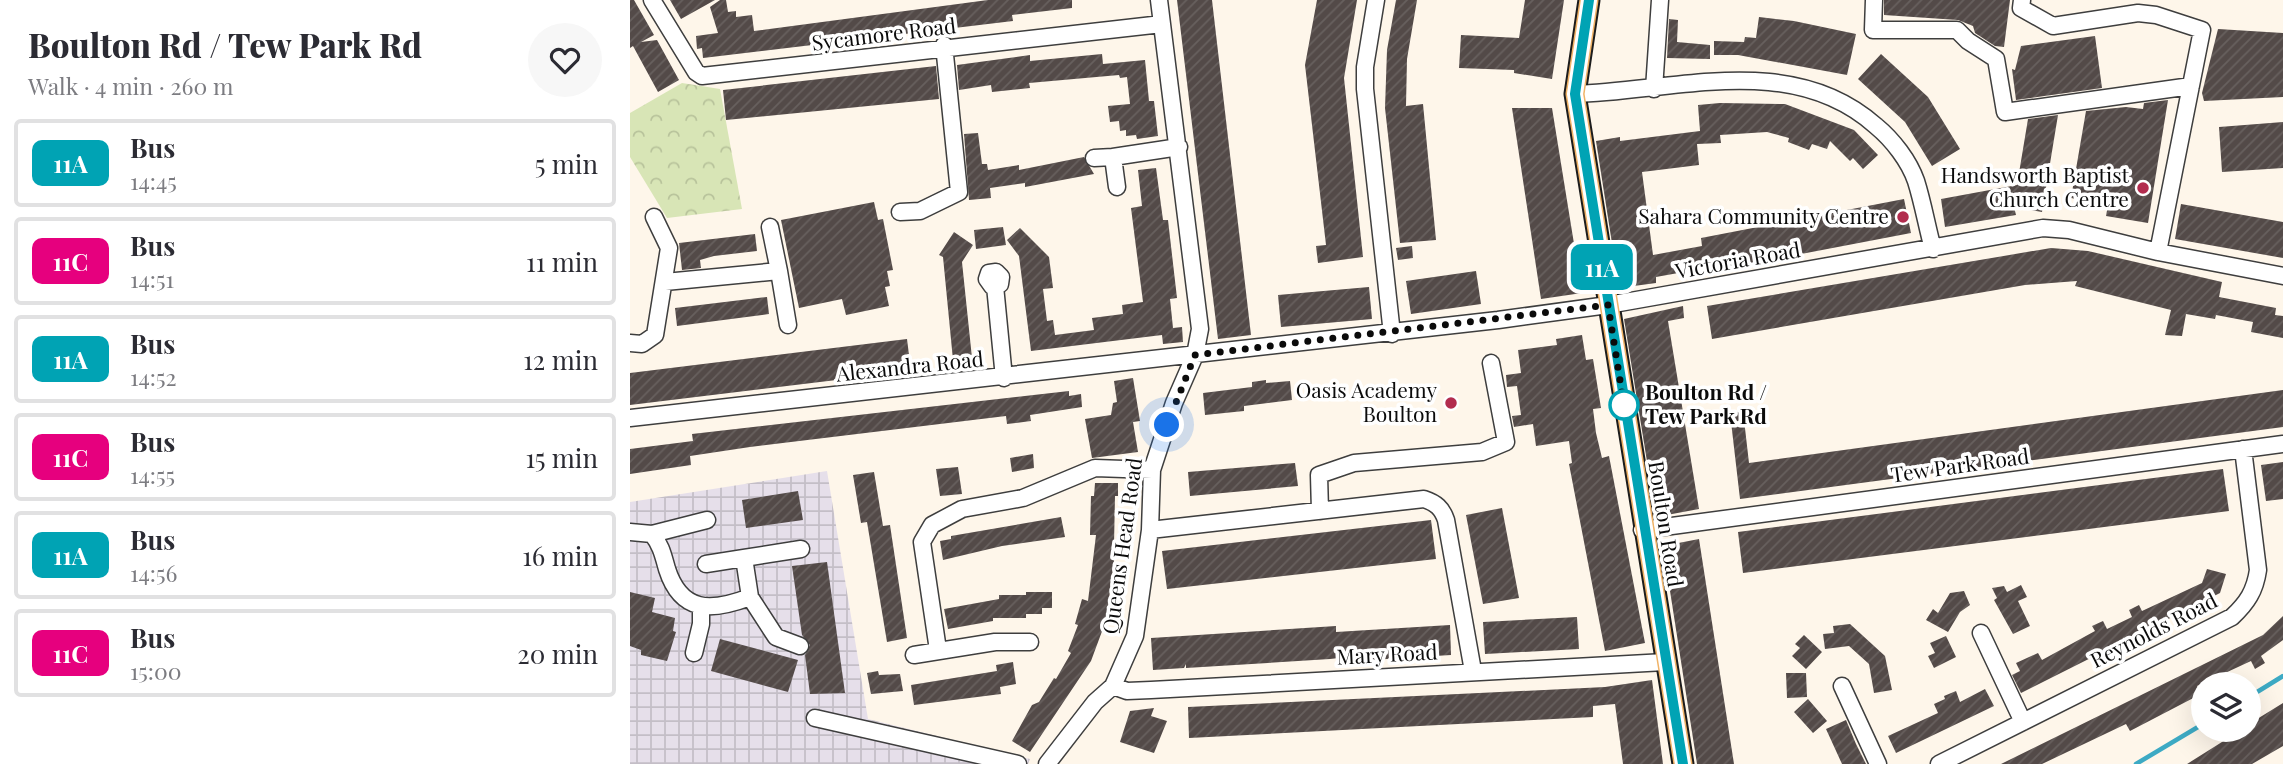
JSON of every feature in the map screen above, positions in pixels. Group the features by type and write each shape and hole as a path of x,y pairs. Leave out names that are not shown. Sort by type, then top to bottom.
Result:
{"main road":[{"name":"Boulton Road","path":"1590,0 1575,94 1643,530 1683,764"}],"street":[{"name":"Sycamore Road","path":"652,0 696,72 702,76 1162,24"},
{"name":"Queens Head Road","path":"1047,764 1095,702 1113,686 1135,636 1150,530 1152,470 1174,403 1195,355 1200,329 1159,0"},
{"path":"1376,0 1364,67 1364,89 1392,334"},
{"path":"1654,89 1660,0"},
{"path":"1874,0 1873,30 1957,30 1968,41 1996,59 2005,112 2191,86"},
{"path":"2022,0 2021,8 2053,26 2138,13 2156,15 2202,30 2158,252"},
{"path":"900,212 920,211 959,192 945,47"},
{"path":"1575,94 1747,80 1778,82 1821,90 1845,101 1884,132 1901,154 1916,180 1933,249"},
{"path":"1094,158 1179,147"},
{"path":"1112,157 1117,187"},
{"path":"630,343 642,344 655,335 669,247 654,217"},
{"path":"770,227 788,325"},
{"name":"Victoria Road","path":"1195,355 1392,334 1608,305 2043,228 2069,230 2158,252 2283,276"},
{"path":"665,282 779,271"},
{"path":"995,286 1004,378"},
{"name":"Alexandra Road","path":"630,418 1195,355"},
{"path":"1320,511 1319,475 1354,463 1482,452 1506,442 1491,363"},
{"name":"Tew Park Road","path":"1643,530 2283,444"},
{"name":"Reynolds Road","path":"1939,764 2232,617 2244,606 2256,583 2258,570 2243,449"},
{"path":"938,650 922,542 932,525 962,509 1023,498 1095,468 1152,470"},
{"path":"1150,530 1424,499 1443,510 1473,671"},
{"path":"630,532 652,534 708,520"},
{"path":"652,534 660,544 674,589 685,601 701,606 736,602 750,597"},
{"path":"706,564 801,549"},
{"path":"744,558 750,597 776,637 800,646"},
{"path":"694,653 701,624 701,606"},
{"path":"1981,633 2022,722"},
{"path":"914,654 995,642 1030,642"},
{"name":"Mary Road","path":"1113,686 1127,691 1152,690 1665,662"},
{"path":"1842,685 1878,764"},
{"path":"815,718 1018,764"}],"shaded area":[{"path":"827,471 868,719 1030,759 1028,764 630,764 630,502"}],"green space":[{"path":"682,83 720,89 742,209 667,218 630,157 630,113"}],"building":[{"path":"630,0 634,0 654,35 641,42 657,40 679,80 658,92 633,46 630,48"},
{"path":"670,0 715,0 681,19"},
{"path":"720,0 726,0 728,12 736,11 736,17 752,15 754,31 988,0 1072,0 1072,8 1012,15 1013,21 703,58 702,48 697,49 696,36 718,33 710,7"},
{"path":"1177,0 1212,0 1251,335 1218,339"},
{"path":"1317,0 1357,0 1344,78 1363,257 1318,263 1316,246 1326,245 1305,65"},
{"path":"1396,0 1417,0 1407,59 1406,106 1423,104 1436,240 1400,243 1385,108 1387,50"},
{"path":"1525,0 1564,0 1552,79 1514,73 1514,70 1459,68 1461,35 1519,38"},
{"path":"1884,0 2010,0 2004,47 1995,46 1975,33 1973,26 1958,20 1884,15"},
{"path":"1759,17 1794,21 1856,34 1847,75 1738,55 1714,55 1714,41 1744,42 1745,37 1756,38"},
{"path":"1669,19 1678,20 1677,42 1710,45 1710,59 1667,58"},
{"path":"2218,29 2283,33 2283,97 2204,101 2202,93"},
{"path":"2095,36 2102,88 2016,100 2012,69 2015,70 2021,46"},
{"path":"1102,54 1103,64 1145,60 1149,101 1154,101 1158,136 1137,139 1136,135 1126,136 1126,130 1120,131 1119,121 1110,122 1108,106 1130,104 1127,77 1120,78 1119,75 1029,83 1030,88 992,92 991,85 959,90 957,65 1030,55 1030,61"},
{"path":"1881,54 1928,97 1960,149 1932,166 1905,122 1858,79"},
{"path":"936,66 939,99 726,120 723,90"},
{"path":"2168,100 2148,223 2106,216 2108,205 2071,198 2086,111 2126,107 2143,109 2144,103"},
{"path":"1785,104 1854,130 1878,155 1863,169 1853,158 1850,161 1830,141 1827,149 1812,144 1809,150 1788,142 1789,138 1767,132 1720,135 1721,143 1697,144 1699,165 1642,172 1653,255 1702,246 1701,238 1904,199 1911,233 1707,272 1706,268 1656,277 1656,283 1619,288 1596,141 1620,137 1620,141 1700,131 1698,105"},
{"path":"1512,108 1552,108 1582,293 1541,299"},
{"path":"2058,115 2042,212 2014,207 2016,215 1945,227 1941,199 2017,185 2028,119"},
{"path":"2283,122 2283,168 2222,172 2219,127"},
{"path":"978,133 982,164 987,164 988,170 1019,165 1019,170 1084,157 1094,174 1025,187 1025,183 990,188 991,198 969,200 964,134"},
{"path":"1156,168 1163,220 1168,220 1177,298 1170,299 1173,328 1182,327 1183,342 1163,344 1162,335 1031,351 1019,256 1007,240 1020,228 1049,257 1053,288 1043,289 1047,321 1053,320 1055,335 1094,330 1092,318 1123,314 1122,305 1143,302 1131,208 1142,206 1138,170"},
{"path":"874,202 878,220 883,219 893,270 887,271 890,286 885,287 889,306 846,315 842,299 799,308 781,220"},
{"path":"2181,204 2283,222 2283,258 2175,239"},
{"path":"1003,227 1006,245 976,249 974,230"},
{"path":"954,232 973,245 962,262 972,358 953,360 943,257 939,255"},
{"path":"755,234 757,251 714,256 700,260 701,268 682,270 679,243"},
{"path":"1412,246 1413,258 1398,260 1396,248"},
{"path":"2051,248 2088,251 2222,282 2219,297 2276,308 2275,315 2283,316 2283,338 2251,332 2253,322 2216,315 2215,319 2186,314 2182,336 2165,335 2171,310 2075,286 2077,281 2025,285 1712,339 1707,306"},
{"path":"1476,271 1481,304 1411,314 1406,281"},
{"path":"1369,287 1372,319 1281,327 1278,295"},
{"path":"767,297 769,314 677,326 675,308"},
{"path":"1683,306 1684,318 1668,321 1699,509 1656,517 1624,319"},
{"path":"1582,335 1586,360 1593,359 1601,408 1593,409 1596,433 1602,458 1609,456 1645,643 1605,651 1569,464 1572,463 1569,441 1536,446 1533,424 1514,427 1512,416 1521,415 1517,386 1507,387 1506,375 1521,373 1518,350 1557,345 1556,339"},
{"path":"907,339 911,371 630,405 630,373"},
{"path":"1133,378 1140,421 1133,422 1138,452 1092,458 1085,419 1111,415 1113,403 1117,402 1114,381"},
{"path":"1266,380 1266,383 1290,381 1292,400 1244,406 1244,411 1205,415 1203,393 1252,387 1252,382"},
{"path":"2283,390 2283,427 1740,499 1730,413 1743,411 1749,463"},
{"path":"1069,391 1069,396 1081,394 1082,407 1030,415 1031,421 1007,424 1006,416 750,447 690,456 691,465 630,474 630,449 693,441 692,434"},
{"path":"1033,454 1034,468 1012,472 1010,458"},
{"path":"2283,462 2283,499 2266,501 2261,465"},
{"path":"1295,463 1298,486 1190,496 1188,472"},
{"path":"958,467 962,494 940,496 936,469"},
{"path":"2223,469 2229,511 1743,573 1738,532"},
{"path":"874,472 883,526 890,525 907,638 887,642 867,522 861,523 853,475"},
{"path":"1095,483 1118,483 1118,496 1115,496 1116,546 1108,606 1111,607 1091,661 1030,752 1012,741 1032,705 1039,702 1071,653 1068,651 1078,625 1075,624 1082,599 1088,601 1096,535 1090,535 1091,496 1094,496"},
{"path":"798,491 803,520 746,528 742,500"},
{"path":"1502,508 1519,598 1483,604 1466,515"},
{"path":"1061,517 1065,537 1002,546 943,560 940,541 951,539 951,536"},
{"path":"1431,520 1436,559 1167,589 1162,551"},
{"path":"1699,539 1734,764 1697,764 1663,546"},
{"path":"827,562 845,693 810,694 805,655 810,645 802,635 792,566"},
{"path":"2207,569 2226,574 2220,593 2021,693 2012,675 2020,671 2016,663 2038,653 2042,660 2095,631 2092,626 2103,621 2107,629 2132,617 2129,610 2139,605 2142,611 2202,583"},
{"path":"2021,585 2027,597 2018,601 2030,626 2013,634 1994,600 1997,598 1992,588 2004,586 2007,592"},
{"path":"1964,591 1970,605 1960,612 1948,632 1926,620 1933,609 1938,613 1950,593"},
{"path":"630,592 655,598 652,612 675,618 673,631 676,632 667,661 641,655 641,650 630,646"},
{"path":"1026,592 1052,592 1052,608 1042,608 1042,614 1026,614 1026,618 993,618 993,621 948,629 944,609 999,599 999,595 1026,595"},
{"path":"2283,616 2283,640 2261,656 2265,663 2255,669 2251,661 2227,672 2191,672 2191,699 2130,731 2126,724 2042,764 2001,764 2263,635"},
{"path":"1577,617 1579,649 1485,654 1483,622"},
{"path":"1850,624 1885,656 1892,690 1874,693 1869,664 1849,646 1825,649 1823,634 1834,633 1833,626"},
{"path":"1450,625 1451,655 1339,662 1339,658 1186,668 1186,664 1184,668 1153,670 1151,638 1336,626 1336,632"},
{"path":"1804,635 1822,652 1806,669 1792,656 1800,648 1795,644"},
{"path":"1946,636 1956,657 1934,668 1928,656 1935,653 1930,643"},
{"path":"720,639 798,660 788,692 711,671"},
{"path":"1013,662 1016,684 1000,687 1001,694 914,705 911,685 997,671 996,665"},
{"path":"878,671 879,675 900,674 903,691 871,694 867,673"},
{"path":"1786,673 1806,673 1807,697 1787,698"},
{"path":"1652,680 1663,764 1623,764 1615,704 1593,706 1593,717 1189,738 1188,707 1605,687"},
{"path":"1985,689 1994,706 1896,753 1888,736 1938,713 1934,704 1945,699 1944,696 1956,691 1960,702"},
{"path":"1808,699 1827,721 1813,733 1794,712"},
{"path":"2283,703 2283,746 2252,764 2187,764 2222,742 2261,742 2261,717"},
{"path":"1154,708 1151,716 1167,721 1154,753 1120,742 1130,711"},
{"path":"1846,720 1866,764 1842,764 1826,729"}],"waterway":[{"path":"2261,690 2283,676"},
{"path":"2136,764 2191,731"}],"bus line":[{"name":"11A","path":"1589,0 1576,82 1578,122 1683,764"}],"place":[{"name":"Handsworth Baptist Church Centre","path":"2143,188"},
{"name":"Sahara Community Centre","path":"1903,217"},
{"name":"Oasis Academy Boulton","path":"1451,403"},
{"name":"Boulton Rd / Tew Park Rd","path":"1624,405"}],"route":[{"path":"1167,425 1195,355 1392,334 1608,305 1624,405"}]}
